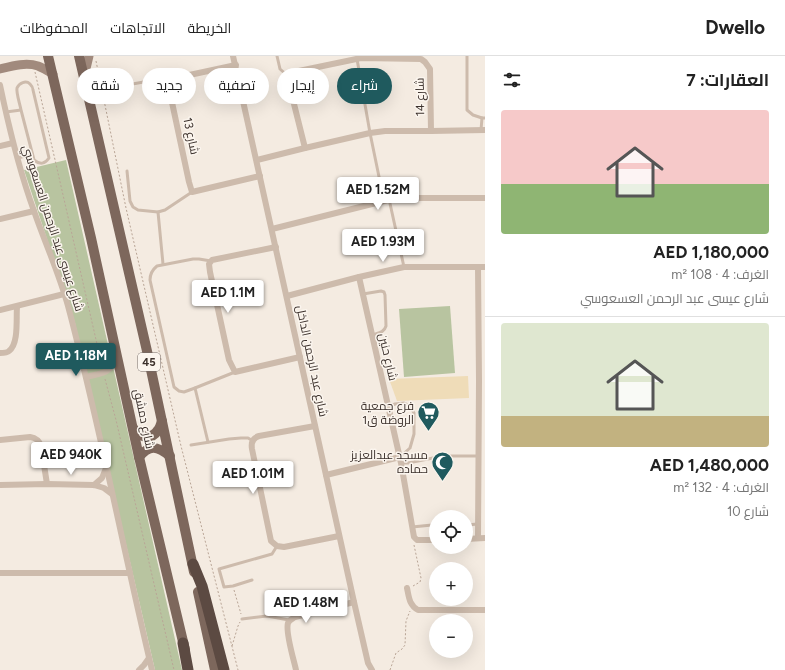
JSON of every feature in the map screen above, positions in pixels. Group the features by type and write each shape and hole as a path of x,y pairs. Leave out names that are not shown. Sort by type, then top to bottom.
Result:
{"highway":[{"path":"192,564 200,579 224,670"},
{"path":"183,643 189,670"}],"main road":[{"path":"11,67 15,56"},
{"name":"شارع دمشق","path":"48,56 183,643"},
{"name":"شارع دمشق","path":"79,56 82,68"},
{"path":"86,68 89,56"},
{"path":"0,69 26,64 38,66 52,74"},
{"name":"شارع دمشق","path":"90,104 170,456 215,670"},
{"path":"133,428 138,435 149,436 156,433 162,421"},
{"path":"139,457 146,450 153,448 160,449 170,456"}],"street":[{"name":"شارع عبد الرحمن الداخل","path":"233,56 339,536 368,663 372,670"},
{"name":"شارع 14","path":"313,68 360,58 421,59 430,69 431,131"},
{"path":"196,74 236,65"},
{"name":"شارع عيسى عبد الرحمن العسعوسي","path":"0,85 13,143 34,211 64,294 86,377 152,670"},
{"name":"شارع 13","path":"172,104 192,192"},
{"path":"294,104 305,148"},
{"path":"257,160 370,133 385,131 483,130"},
{"path":"0,146 13,143"},
{"path":"192,192 260,176"},
{"path":"272,229 396,198 485,198"},
{"path":"0,219 34,211"},
{"path":"276,247 211,261 209,267 229,360 235,372 300,357"},
{"path":"287,296 404,267 485,267"},
{"path":"478,267 482,381 478,538"},
{"name":"شارع حنين","path":"359,277 400,460 413,534 415,538"},
{"path":"0,310 17,307 64,294"},
{"path":"0,353 10,350 15,343 17,307"},
{"path":"86,377 111,369 115,358 116,347"},
{"path":"315,426 259,436 255,437 253,441 252,449 271,541 277,546 284,547 339,536"},
{"path":"0,440 28,437 37,439 41,446 47,484"},
{"path":"326,475 400,460"},
{"path":"94,485 102,478 106,467"},
{"path":"0,485 94,485 104,488 112,494"},
{"path":"415,538 429,540"},
{"path":"473,538 485,538"},
{"path":"0,573 130,573"},
{"path":"407,588 411,604 418,610 485,610"},
{"path":"296,670 287,632 290,620 295,617 354,602"},
{"path":"139,670 149,658"}],"lane":[{"path":"277,56 280,68"},
{"path":"467,56 468,110 483,118 483,130"},
{"path":"360,58 370,133 404,267"},
{"path":"23,82 27,82 31,84 33,90 49,158 44,164 38,163 34,160 21,110 17,87 23,82"},
{"path":"6,112 21,110"},
{"path":"18,158 32,154"},
{"path":"127,171 130,201 135,209 141,211 158,212 165,210 192,192"},
{"path":"158,212 163,264"},
{"path":"211,261 199,259 163,264 154,268 151,273 150,280 174,388 182,392 235,372"},
{"path":"363,294 380,290 384,292 385,295 385,330 372,335"},
{"path":"195,388 208,442"},
{"path":"388,407 395,404 404,403 410,406 414,413 414,434 410,448 400,460 408,463 443,456 480,453"},
{"path":"191,445 241,438 248,438 253,441"},
{"path":"473,524 478,524"},
{"path":"412,527 429,525"},
{"path":"252,580 233,586 224,587 219,569 272,554 277,546"},
{"path":"242,619 267,616 290,620"}],"path":[{"path":"95,56 126,208 176,423 238,670"},
{"path":"407,588 418,584 421,580 414,546 415,538"},
{"path":"232,646 238,626 242,619 233,586"},
{"path":"390,670 396,653 405,645 406,621 412,606"}],"green space":[{"path":"66,160 182,670 155,670 75,323 24,170"},
{"path":"450,306 455,373 404,377 399,309"}],"sand":[{"path":"468,376 469,398 397,401 389,379"}],"place":[{"name":"فرع جمعية الروضة ق1","path":"429,432"},
{"name":"مسجد عبدالعزيز حماده","path":"443,482"}]}
